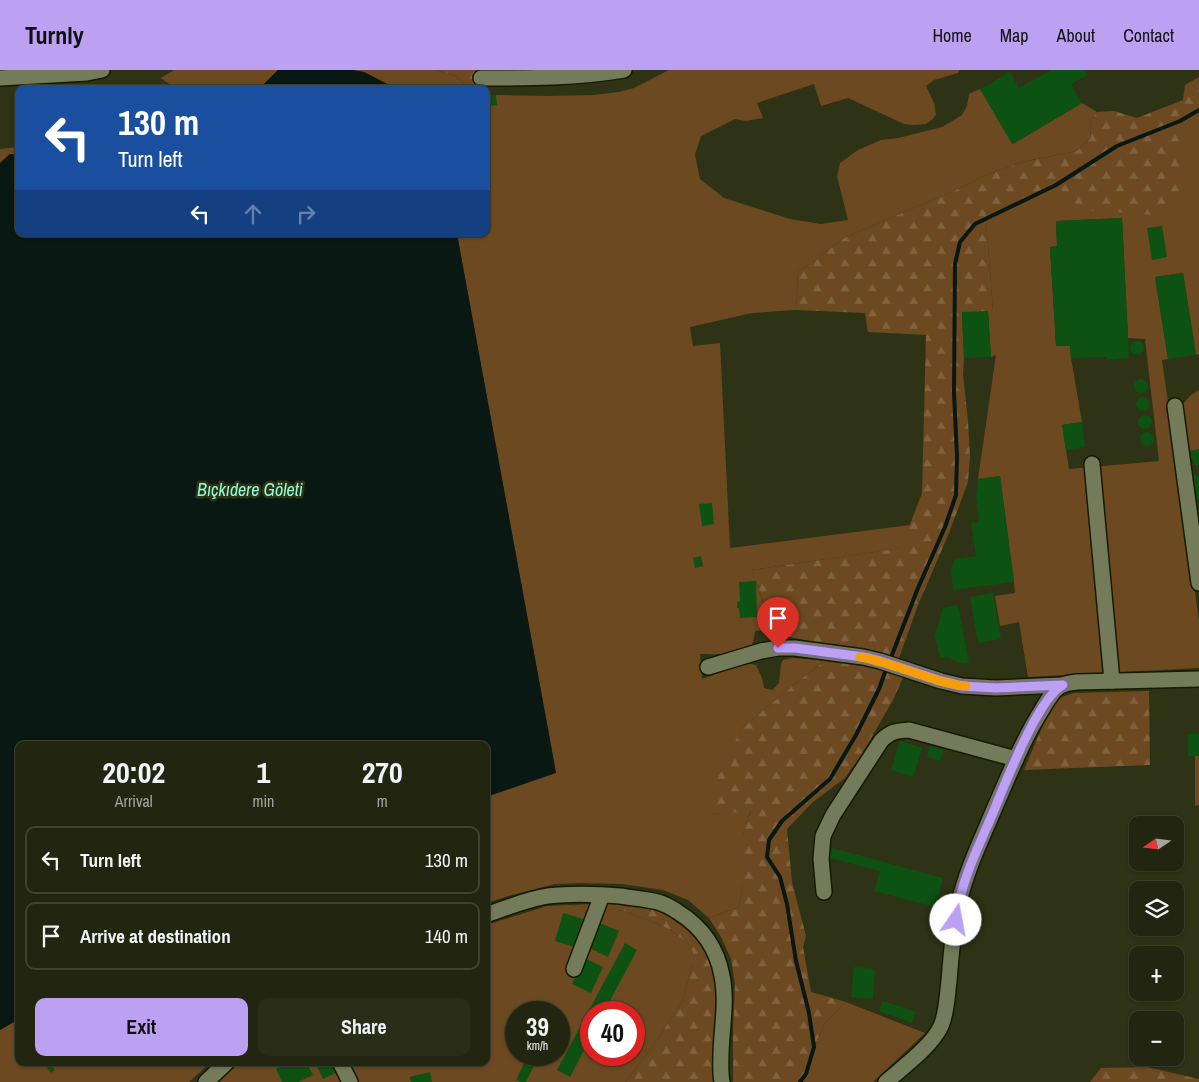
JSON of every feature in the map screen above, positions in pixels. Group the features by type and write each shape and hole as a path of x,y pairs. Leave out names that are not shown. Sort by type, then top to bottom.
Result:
{"street":[{"path":"0,78 87,73 102,70"},
{"path":"481,78 531,78 600,74 624,70"},
{"path":"1175,406 1199,583"},
{"path":"1092,464 1112,681"},
{"path":"708,668 761,651 795,648 863,657 941,681 971,687 996,688 1063,685 1077,682 1199,679"},
{"path":"886,1082 935,1037 944,1019 953,938 959,903 968,872 1016,759 1037,716 1050,696 1058,687 1063,685"},
{"path":"824,892 821,859 824,836 833,815 887,734 909,730 1016,759"},
{"path":"574,969 602,894"},
{"path":"490,914 547,896 602,894 645,899 672,908 685,916 706,936 719,963 724,992 722,1082"},
{"path":"206,1082 223,1066"},
{"path":"342,1066 350,1082"}],"green space":[{"path":"174,70 278,70 263,85 171,85 161,78"},
{"path":"352,70 437,70 456,76 465,85 389,85 364,72"},
{"path":"437,70 481,70 481,78 475,85 465,85 456,76"},
{"path":"669,70 959,70 958,73 934,80 926,86 934,103 936,114 926,124 904,124 848,98 821,106 814,84 757,103 763,118 746,121 735,119 701,136 695,155 700,179 724,198 790,219 821,224 848,220 837,176 840,163 858,150 881,140 898,138 942,127 962,115 967,106 969,94 980,89 1013,144 1082,103 1097,112 1090,122 1091,137 1077,151 1022,162 981,177 967,185 846,237 798,272 796,310 752,313 690,327 693,346 720,343 730,548 910,525 902,548 752,570 772,629 755,631 751,646 747,649 727,654 700,654 702,679 746,663 756,665 764,688 772,690 779,683 783,660 791,658 826,660 741,729 713,814 751,810 743,834 743,884 739,907 709,918 688,900 663,890 622,884 555,884 490,902 490,796 556,772 458,237 490,237 490,102 496,95 593,95 634,88"},
{"path":"1199,77 1199,110 1180,121 1182,160 1179,197 1154,215 1083,210 1056,185 986,219 993,312 962,313 963,374 970,457 968,482 949,533 918,605 899,658 774,633 752,570 901,548 922,493 926,335 868,332 865,313 796,310 798,272 846,237 967,185 981,177 1022,162 1077,151 1091,137 1090,122 1097,112 1114,111 1137,118 1183,100 1185,85"},
{"path":"1199,110 1199,354 1196,355 1183,273 1155,277 1168,359 1162,360 1199,621 1199,668 1028,677 1019,622 1000,626 995,596 1015,593 1000,476 978,479 996,355 991,357 988,311 993,311 986,219","holes":["1122,218 1128,338 1145,339 1159,461 1069,469 1062,425 1082,422 1070,346 1056,346 1050,247 1057,246 1056,221"]},
{"path":"15,147 15,155 10,154 0,163 0,149"},
{"path":"1199,390 1199,449 1190,451 1181,406 1191,395"},
{"path":"826,660 854,662 905,673 893,700 862,754 845,778 813,802 787,829 792,882 806,936 803,947 811,992 846,1002 825,1023 814,1047 806,1074 800,1082 733,1082 735,984 731,959 721,937 709,918 739,907 743,884 743,834 751,811 713,814 707,801 741,729"},
{"path":"1149,691 1150,765 1024,770 1051,706 1062,697 1074,693"},
{"path":"1188,734 1199,734 1199,805 1195,806 1195,756 1188,756"},
{"path":"615,903 644,908 669,915 690,929 707,953 716,978 715,1082 626,1082 638,1066 645,1066 645,1056 682,1002 693,964 693,953 689,945 671,930 625,911 570,905"},
{"path":"570,905 625,911 671,930 689,945 694,953 693,964 682,1002 645,1056 645,1001 580,1001 580,1066 638,1066 626,1082 354,1082 346,1066 490,1066 490,924 547,906"},
{"path":"846,1002 925,1033 873,1082 800,1082 806,1074 814,1047 825,1023"},
{"path":"15,1021 15,1066 207,1066 189,1082 0,1082 0,1030"},
{"path":"236,1066 337,1066 345,1082 219,1082"},
{"path":"1147,1067 1199,1079 1199,1082 1090,1082 1101,1068"}],"water":[{"path":"278,70 352,70 364,72 389,85 263,85"},
{"name":"Bıçkıdere Göleti","path":"10,154 15,155 15,237 458,237 556,773 490,796 490,741 15,741 15,1021 0,1030 0,163"}],"building":[{"path":"1051,70 1084,70 1087,75 1071,84 1082,103 1012,144 980,89 1010,72 1019,88"},
{"path":"490,95 496,95 497,105 490,106"},
{"path":"1122,218 1129,358 1107,360 1107,357 1071,358 1070,346 1056,346 1050,247 1057,246 1056,221"},
{"path":"1162,226 1167,257 1152,260 1147,228"},
{"path":"1183,273 1196,355 1168,359 1155,277"},
{"path":"988,311 991,357 964,358 962,312"},
{"path":"1134,341 1140,341 1144,348 1140,355 1134,355 1130,351 1130,345"},
{"path":"1138,379 1144,379 1148,386 1144,393 1138,393 1134,389 1134,383"},
{"path":"1140,397 1146,397 1150,404 1146,411 1140,411 1136,407 1136,401"},
{"path":"1142,415 1148,415 1152,422 1148,429 1142,429 1138,425 1138,419"},
{"path":"1082,422 1085,447 1066,450 1062,425"},
{"path":"1144,432 1150,432 1154,439 1150,446 1144,446 1140,442 1140,436"},
{"path":"1199,449 1199,465 1194,466 1190,451"},
{"path":"1199,475 1199,499 1197,499 1196,494 1193,494 1189,477"},
{"path":"1000,476 1014,582 953,590 951,571 955,559 976,556 971,523 979,522 976,497 978,479"},
{"path":"712,503 714,524 702,526 699,504"},
{"path":"701,556 703,566 695,568 693,558"},
{"path":"756,581 757,617 740,618 739,608 737,608 737,602 740,601 739,582"},
{"path":"993,593 1001,639 978,643 970,597"},
{"path":"958,605 969,663 962,664 948,657 940,658 935,636 943,608"},
{"path":"1188,734 1199,734 1199,756 1188,756"},
{"path":"900,741 922,748 913,777 891,770"},
{"path":"930,745 944,750 940,761 927,757"},
{"path":"832,848 943,878 935,907 874,891 880,871 829,858"},
{"path":"563,913 583,919 574,947 555,941"},
{"path":"600,923 619,931 608,957 589,948"},
{"path":"625,943 637,950 610,1001 594,1001"},
{"path":"584,958 603,967 591,993 572,984"},
{"path":"854,967 875,969 873,999 851,997"},
{"path":"883,1001 916,1012 912,1023 879,1011"},
{"path":"580,1027 580,1058 570,1077 557,1070 559,1066 570,1066 570,1046"},
{"path":"46,1066 52,1066 55,1070 51,1073"},
{"path":"282,1066 308,1066 313,1075 298,1082 282,1082 276,1069"},
{"path":"317,1066 337,1066 340,1071 323,1079"},
{"path":"523,1066 534,1066 526,1082 516,1080"},
{"path":"430,1072 432,1082 411,1082 410,1077"}],"waterway":[{"path":"890,660 918,588 945,527 956,495 957,456 954,393 955,264 960,242 975,224 1056,185 1117,146 1180,121 1199,110"},
{"path":"800,1082 806,1074 814,1047 809,1013 796,961 787,904 780,877 767,857 769,840 782,821 830,779 856,735 879,689 887,667"}],"slow traffic":[{"path":"860,657 880,661 941,681 966,686"}],"route":[{"path":"778,648 795,648 863,657 962,686 996,688 1063,685 1058,687 1050,696 1037,716 1014,763 968,872 956,920"}]}
